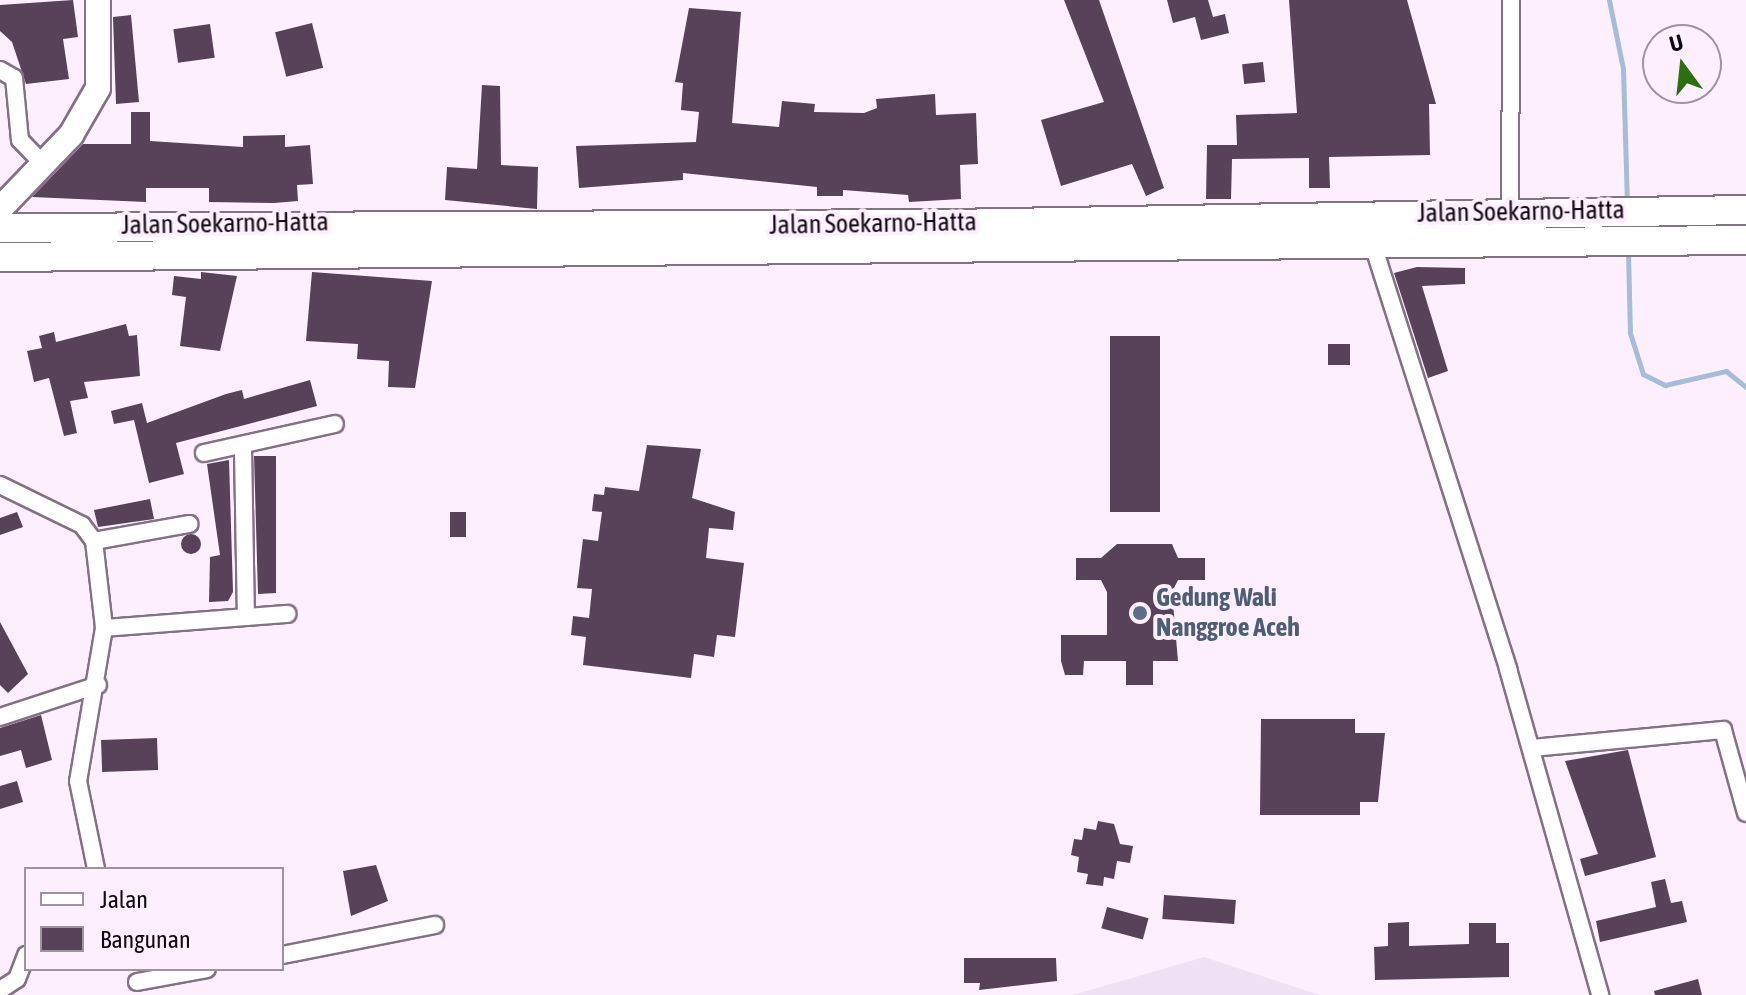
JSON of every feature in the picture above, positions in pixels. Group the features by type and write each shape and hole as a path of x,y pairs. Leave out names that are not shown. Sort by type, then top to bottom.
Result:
{"highway":[{"name":"Jalan Soekarno-Hatta","path":"0,228 935,224 1510,211 1746,210"},
{"name":"Jalan Soekarno-Hatta","path":"0,257 1746,240"}],"main road":[{"path":"0,209 71,135 98,88 98,0"}],"street":[{"path":"1510,211 1511,0"},
{"path":"0,70 14,78 20,140 42,163"},
{"path":"1373,245 1532,748 1600,995"},
{"path":"204,453 243,449 335,424"},
{"path":"243,449 246,617"},
{"path":"0,485 82,525 94,541 104,628 98,685 78,781 96,867"},
{"path":"94,541 189,524"},
{"path":"104,628 287,614"},
{"path":"0,717 98,685"},
{"path":"1532,748 1723,730 1746,813"},
{"path":"284,955 435,925"},
{"path":"0,990 17,979 24,960"},
{"path":"138,982 196,971"}],"shaded area":[{"path":"1204,957 1320,995 1072,995 1087,991"}],"building":[{"path":"73,0 78,37 63,39 69,79 26,84 12,42 0,31 0,5"},
{"path":"1064,0 1099,0 1164,188 1146,196 1132,164 1061,186 1041,120 1104,102"},
{"path":"1167,0 1208,0 1213,17 1225,14 1229,33 1201,40 1195,17 1173,23"},
{"path":"1289,0 1407,0 1436,104 1429,104 1430,155 1329,157 1330,188 1309,188 1309,158 1232,159 1231,199 1206,199 1207,145 1237,145 1236,115 1297,113"},
{"path":"689,8 741,12 732,123 779,127 782,101 815,104 814,112 864,113 877,108 876,99 935,94 936,115 976,113 978,164 960,165 961,199 909,202 908,195 843,190 843,196 817,196 817,187 683,173 683,180 579,188 576,146 696,142 699,112 681,110 683,83 675,82"},
{"path":"131,15 139,102 116,104 113,17"},
{"path":"312,23 323,68 286,77 275,32"},
{"path":"210,24 215,58 178,63 173,29"},
{"path":"1263,62 1265,82 1244,84 1242,64"},
{"path":"482,85 500,86 501,165 538,167 537,209 445,200 447,167 477,169"},
{"path":"131,112 150,112 150,141 243,147 243,136 285,135 285,147 310,145 313,184 297,185 298,201 274,203 209,202 209,188 146,188 146,202 32,197 83,144 131,144"},
{"path":"1417,267 1465,268 1465,284 1422,286 1448,371 1428,378 1394,273"},
{"path":"201,272 237,276 220,351 180,346 186,297 172,295 174,276 201,279"},
{"path":"312,272 432,281 415,388 388,387 389,361 357,359 358,344 306,341"},
{"path":"126,324 129,336 137,335 140,376 84,382 88,398 70,401 77,433 64,436 49,378 34,382 27,351 42,348 39,336 54,332 56,342"},
{"path":"1110,336 1160,336 1160,512 1110,512"},
{"path":"1328,344 1350,344 1350,365 1328,365"},
{"path":"310,380 317,406 176,443 184,474 149,483 134,420 114,424 111,411 142,403 147,423 226,394 242,390 244,399"},
{"path":"647,445 701,449 692,498 735,512 733,530 709,528 706,558 744,563 735,637 717,635 714,657 694,654 691,678 583,665 586,637 571,635 573,616 589,618 592,589 577,588 583,539 598,541 602,512 592,511 594,494 604,495 605,487 639,491"},
{"path":"254,456 276,456 276,593 258,594"},
{"path":"229,460 233,592 228,601 209,602 210,557 220,555 207,464"},
{"path":"150,499 154,519 98,527 94,510"},
{"path":"17,512 23,527 0,535 0,518"},
{"path":"450,512 466,512 466,537 450,537"},
{"path":"187,534 195,534 201,544 195,554 187,554 181,548 181,540"},
{"name":"Gedung Wali Nanggroe Aceh","path":"1117,544 1172,544 1178,558 1205,558 1205,580 1178,580 1172,592 1178,661 1153,661 1153,685 1126,685 1126,661 1084,661 1083,675 1065,675 1061,661 1061,635 1107,635 1107,592 1101,580 1076,580 1076,558 1101,558"},
{"path":"0,622 28,674 8,693 0,685"},
{"path":"41,715 52,760 26,768 21,750 0,756 0,728"},
{"path":"1261,719 1355,719 1355,733 1385,733 1378,802 1360,802 1360,815 1260,815"},
{"path":"157,738 158,770 102,772 101,740"},
{"path":"1628,750 1656,857 1585,876 1580,859 1598,854 1565,761"},
{"path":"17,781 23,802 0,809 0,786"},
{"path":"1098,821 1114,824 1120,844 1133,846 1130,863 1117,861 1114,879 1104,877 1103,886 1086,884 1088,874 1077,872 1079,857 1071,855 1074,839 1082,840 1084,828 1096,830"},
{"path":"376,865 388,901 351,916 343,871"},
{"path":"1665,879 1671,903 1682,901 1687,922 1600,942 1596,921 1656,907 1651,882"},
{"path":"1164,895 1236,900 1234,924 1162,919"},
{"path":"1107,907 1149,918 1143,939 1101,928"},
{"path":"1409,922 1409,946 1469,944 1469,923 1496,923 1496,943 1509,943 1509,977 1375,980 1374,947 1388,946 1388,923"},
{"path":"964,958 1056,958 1057,981 979,990 980,983 964,983"},
{"path":"1698,979 1702,995 1655,995 1654,991"}],"waterway":[{"path":"1609,0 1623,69 1627,202"},
{"path":"1628,252 1630,333 1643,374 1665,385 1726,371 1746,387"}],"place":[{"name":"Gedung Wali Nanggroe Aceh","path":"1140,613"}]}
